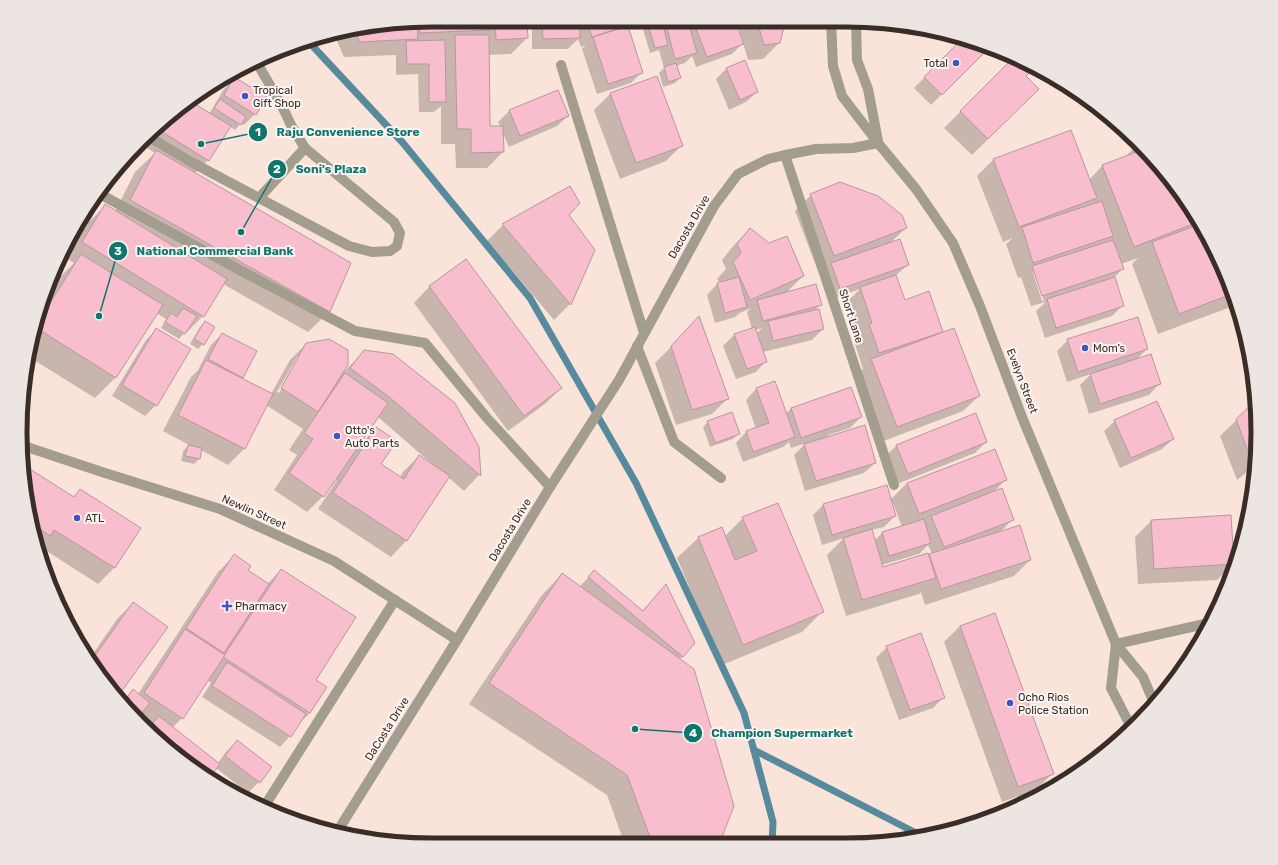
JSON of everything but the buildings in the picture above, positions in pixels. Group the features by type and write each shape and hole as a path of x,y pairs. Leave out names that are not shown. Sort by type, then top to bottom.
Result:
{"street":[{"name":"Evelyn Street","path":"831,27 833,66 842,96 916,189 953,243 980,306 1022,417 1116,644 1143,677 1152,698"},
{"name":"Evelyn Street","path":"857,27 857,60 868,89 878,143"},
{"path":"561,65 644,333"},
{"path":"153,140 349,246 372,252 390,251 397,246 400,233 394,222 306,148 292,127 281,104 259,66"},
{"name":"Dacosta Drive","path":"457,640 550,487 619,380 714,206 738,174 768,159 785,155 816,149 853,148 878,143"},
{"path":"259,198 306,148"},
{"name":"Short Lane","path":"785,155 894,485"},
{"path":"103,196 355,331 425,343 487,418 550,487"},
{"path":"637,346 674,442 720,478"},
{"name":"Newlin Street","path":"28,447 105,474 220,509 334,561 457,640"},
{"path":"267,802 395,600"},
{"path":"1116,644 1202,624"},
{"name":"DaCosta Drive","path":"340,827 457,640"},
{"name":"Evelyn Street","path":"1116,644 1112,688 1129,722"}],"waterway":[{"path":"312,46 403,143 530,298 636,483 744,713 773,822 772,838"},
{"path":"754,750 914,832"}],"place":[{"name":"Total","path":"956,63"},
{"name":"Tropical Gift Shop","path":"245,96"},
{"name":"Raju Convenience Store","path":"201,144"},
{"name":"Soni's Plaza","path":"241,232"},
{"name":"National Commercial Bank","path":"99,316"},
{"name":"Mom’s","path":"1085,348"},
{"name":"Otto's Auto Parts","path":"337,436"},
{"name":"ATL","path":"77,518"},
{"name":"Pharmacy","path":"227,606"},
{"name":"Ocho Rios Police Station","path":"1010,703"},
{"name":"Champion Supermarket","path":"635,729"}]}
